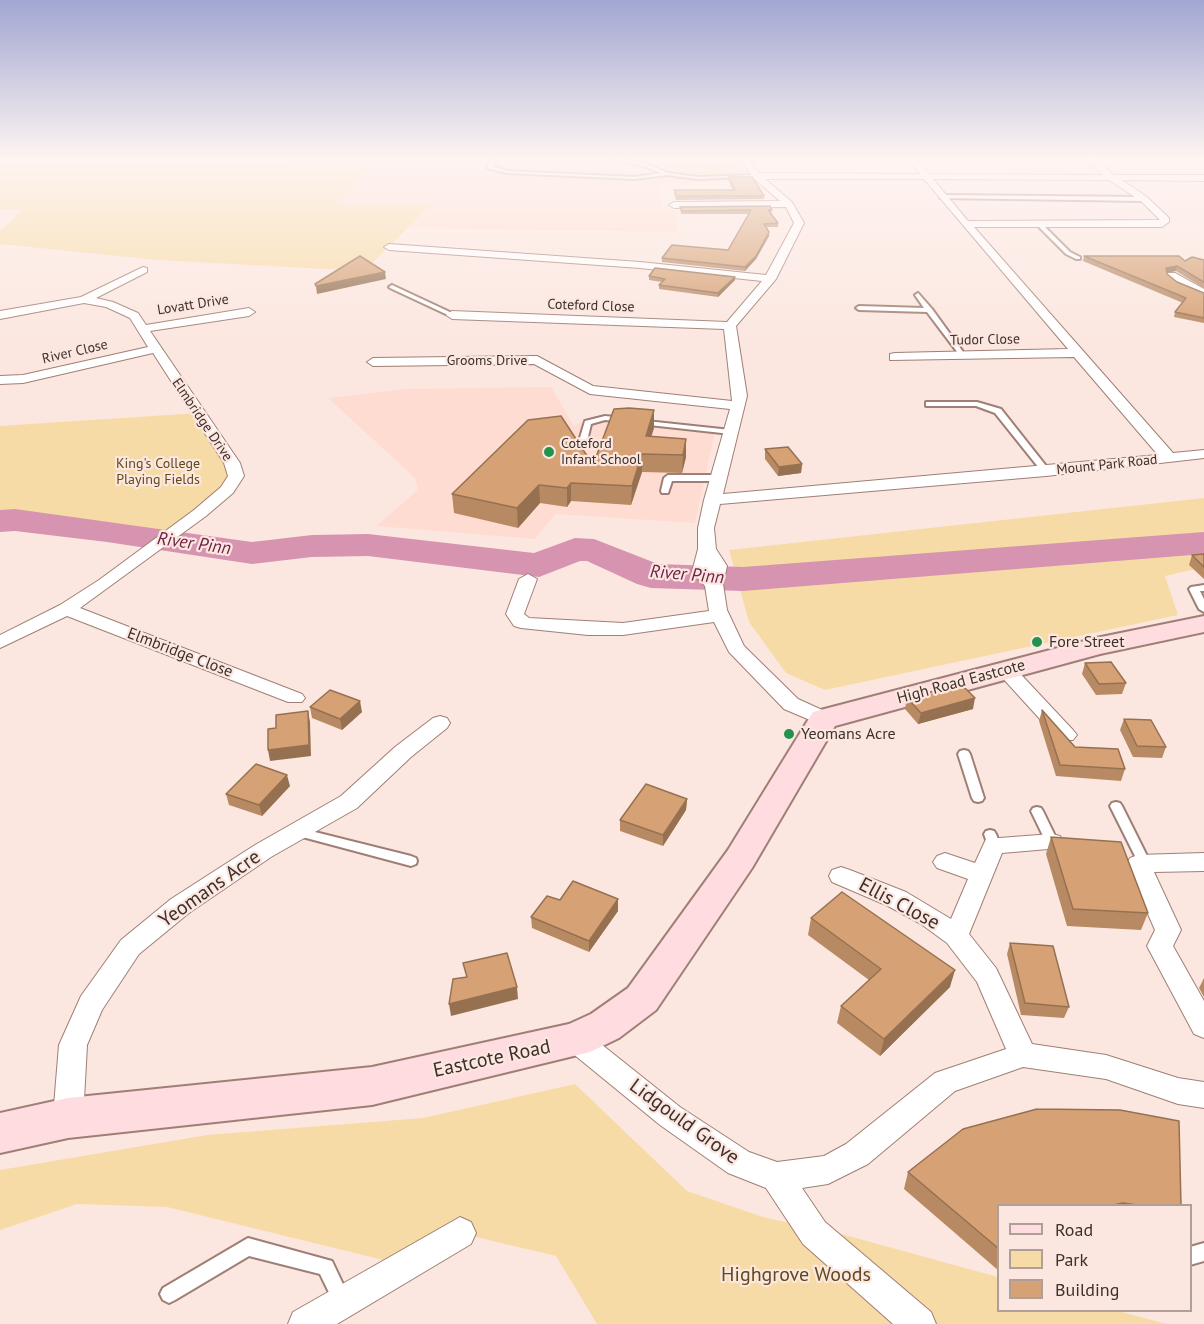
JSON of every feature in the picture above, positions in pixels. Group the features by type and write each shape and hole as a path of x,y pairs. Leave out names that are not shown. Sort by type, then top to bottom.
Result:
{"main road":[{"name":"High Road Eastcote","path":"824,719 1096,646 1204,624"},
{"name":"Eastcote Road","path":"0,1133 68,1118 372,1086 576,1040 605,1026 642,999 740,859 824,719"}],"street":[{"path":"798,221 799,223 770,279 730,326 740,396 712,500 706,528 707,549 721,615 736,648 791,704 824,719"},
{"name":"Mount Park Road","path":"963,221 1169,458"},
{"path":"966,224 1162,224 1165,221"},
{"path":"389,247 640,266 770,279"},
{"path":"0,315 84,300 143,270"},
{"path":"1171,275 1181,283 1204,293"},
{"name":"Elmbridge Drive","path":"0,642 66,609 158,545 227,490 236,476 232,463 134,316 109,304 84,300"},
{"name":"Lovatt Drive","path":"142,329 249,312"},
{"name":"Coteford Close","path":"452,315 730,326"},
{"name":"River Close","path":"0,380 23,379 155,349"},
{"name":"Tudor Close","path":"895,357 1076,353"},
{"name":"Grooms Drive","path":"373,362 537,360 590,390 737,406"},
{"path":"1169,458 1204,454"},
{"name":"Mount Park Road","path":"712,500 1169,458"},
{"path":"528,579 515,614 521,622 528,624 588,629 623,628 721,615"},
{"name":"Elmbridge Close","path":"66,609 295,698"},
{"path":"1005,669 1066,735"},
{"name":"Yeomans Acre","path":"68,1118 73,1045 91,1004 130,947 180,906 263,851 350,802 403,752 440,723"},
{"name":"Ellis Close","path":"956,936 983,875 992,839 1052,842"},
{"path":"945,862 983,875"},
{"path":"1204,862 1138,864 1168,930 1160,946 1204,1026"},
{"name":"Ellis Close","path":"841,876 897,899 930,917 956,936 987,976 1023,1055"},
{"name":"Lidgould Grove","path":"576,1040 670,1116 739,1163 777,1177"},
{"path":"919,1324 814,1233 777,1177 828,1170 856,1154 945,1082 1023,1055 1106,1067 1178,1091 1204,1095"},
{"path":"305,1324 460,1233"}],"lane":[{"path":"1040,224 1068,253 1078,258"},
{"path":"392,287 452,315"},
{"path":"918,295 963,356"},
{"path":"859,308 930,310"},
{"path":"930,404 977,404 998,411 1046,471"},
{"path":"583,441 588,423 605,418 730,432"},
{"path":"665,490 668,477 718,478"},
{"path":"1204,588 1194,589 1204,609"},
{"path":"964,754 978,798"},
{"path":"1116,806 1145,864"},
{"path":"1037,811 1052,842"},
{"path":"298,832 411,861"},
{"path":"169,1294 248,1247 326,1267 342,1302"}],"shaded area":[{"path":"415,221 676,221 678,232 408,228"},
{"name":"Coteford Infant School","path":"551,387 574,426 589,418 607,415 716,427 695,523 555,514 535,539 376,526 418,490 415,478 328,398 406,389"}],"green space":[{"path":"11,221 415,221 364,271 157,260 0,244 0,231"},
{"name":"King's College Playing Fields","path":"198,413 236,476 173,534 27,512 0,521 0,426"},
{"path":"1204,498 1204,567 1165,576 1178,615 825,690 786,673 749,622 729,550"},
{"name":"Highgrove Woods","path":"575,1084 687,1191 766,1218 834,1232 997,1277 997,1312 1122,1312 1167,1324 597,1324 556,1256 442,1229 383,1260 167,1207 77,1204 0,1230 0,1170 207,1135 423,1118"}],"building":[{"path":"745,221 776,221 778,223 764,224 769,232 756,256 745,267 662,258 672,245 728,250"},
{"path":"360,256 385,272 316,286 315,284"},
{"path":"1084,256 1179,256 1185,261 1192,257 1204,260 1204,282 1177,266 1166,268 1167,274 1177,282 1204,293 1204,318 1175,312 1186,298"},
{"path":"655,268 735,277 718,293 659,285 665,279 649,276"},
{"path":"614,409 654,410 646,436 686,439 683,455 642,454 632,486 571,483 567,488 539,485 517,508 452,494 528,420 561,416 593,465"},
{"path":"788,447 802,464 779,467 765,449"},
{"path":"1204,554 1204,567 1192,555"},
{"path":"1111,662 1126,683 1099,684 1085,663"},
{"path":"961,684 975,698 921,713 907,698"},
{"path":"330,690 360,701 340,719 310,707"},
{"path":"1042,710 1075,747 1118,749 1125,769 1060,765"},
{"path":"308,711 309,745 268,750 268,729 276,728 276,715"},
{"path":"1124,719 1151,720 1166,747 1137,746"},
{"path":"256,764 287,775 259,805 226,794"},
{"path":"646,784 687,799 663,835 620,820"},
{"path":"1051,837 1121,842 1148,913 1073,909"},
{"path":"573,881 618,899 589,941 531,917 547,896 560,900"},
{"path":"842,892 955,970 884,1039 841,1006 881,969 811,918"},
{"path":"1010,943 1053,946 1069,1007 1025,1003"},
{"path":"507,953 517,987 449,1004 453,979 467,977 463,963"},
{"path":"1037,1109 1120,1110 1179,1121 1181,1204 997,1204 997,1247 908,1172 963,1129"}],"waterway":[{"name":"River Pinn","path":"0,521 15,520 107,531 252,553 312,546 368,545 539,565 575,549 594,550 651,576 743,579 1204,543"}],"place":[{"name":"Coteford Infant School","path":"549,452"},
{"name":"Fore Street","path":"1037,642"},
{"name":"Yeomans Acre","path":"789,734"}]}
